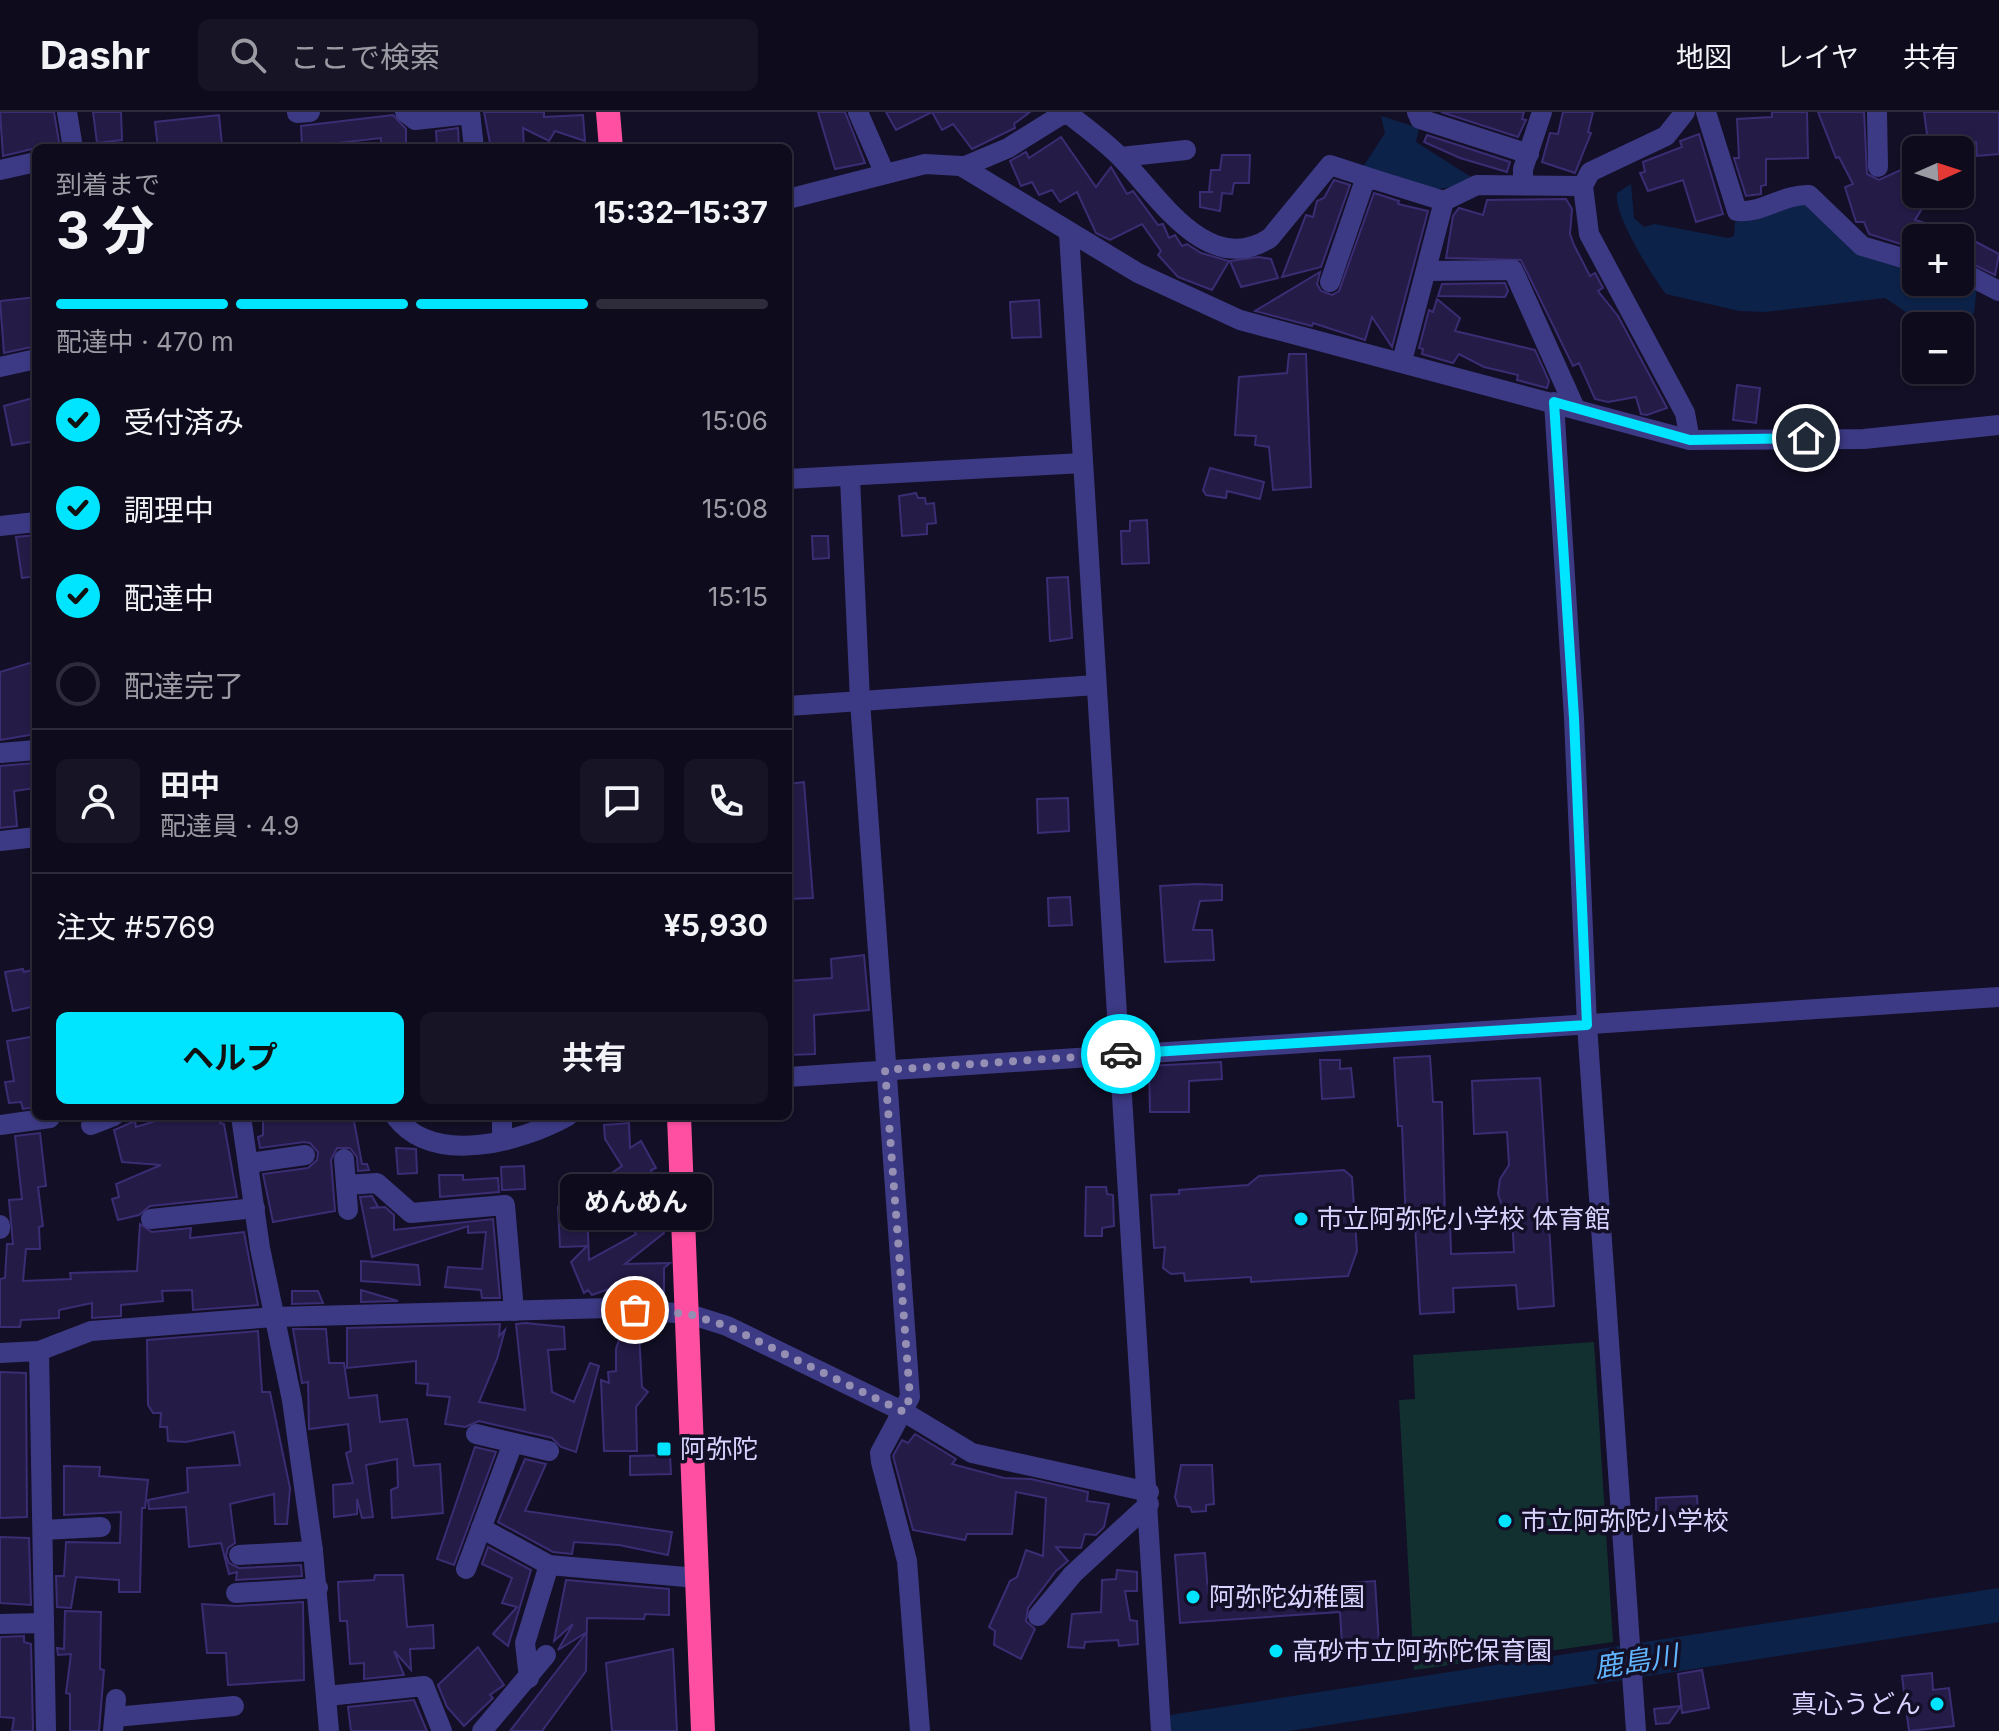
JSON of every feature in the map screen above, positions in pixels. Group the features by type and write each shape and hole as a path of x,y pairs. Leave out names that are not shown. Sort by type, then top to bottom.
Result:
{"highway":[{"path":"608,112 611,144"},
{"path":"679,1120 703,1731"}],"street":[{"path":"67,112 72,144"},
{"path":"405,112 415,120 470,113 474,144"},
{"path":"858,112 885,174"},
{"path":"1417,112 1420,119 1529,154"},
{"path":"1523,185 1542,112"},
{"path":"1685,112 1666,136 1590,172 1583,186 1589,234 1685,413 1690,440"},
{"path":"1706,112 1737,211 1746,212 1792,194 1809,195 1862,246 1902,258"},
{"path":"1877,112 1878,167"},
{"path":"963,167 1008,148 1061,115 1070,115 1121,157 1176,221 1226,248 1257,246 1270,238 1330,165 1444,201 1477,185 1583,186"},
{"path":"1121,157 1186,150"},
{"path":"0,170 32,163"},
{"path":"792,198 925,164 963,167 1138,273 1240,320 1690,440 1864,439 1999,425"},
{"path":"1330,282 1364,183 1373,179"},
{"path":"1402,361 1444,201"},
{"path":"1069,233 1161,1731"},
{"path":"1426,271 1513,270 1575,408"},
{"path":"1974,278 1999,291"},
{"path":"0,367 32,360"},
{"path":"1554,402 1574,718 1587,1025 1636,1731"},
{"path":"792,479 1083,463"},
{"path":"850,478 860,701 910,1397 880,1453 908,1571 920,1731"},
{"path":"0,526 32,522"},
{"path":"792,706 1096,685"},
{"path":"0,753 32,750"},
{"path":"0,841 32,837"},
{"path":"792,1077 1999,997"},
{"path":"0,1125 36,1120"},
{"path":"91,1125 104,1120"},
{"path":"242,1120 274,1317 292,1400 318,1588 329,1731"},
{"path":"398,1120 406,1130 435,1143 473,1145 502,1140 557,1120"},
{"path":"502,1120 502,1140"},
{"path":"250,1163 305,1155"},
{"path":"344,1159 348,1210"},
{"path":"346,1185 377,1183 411,1213 505,1205 514,1311"},
{"path":"151,1219 255,1208"},
{"path":"0,1353 39,1351 91,1331 274,1317 609,1308 689,1314 727,1326 904,1412 972,1453 1149,1498"},
{"path":"39,1351 46,1731"},
{"path":"476,1434 549,1451"},
{"path":"466,1569 513,1443"},
{"path":"1038,1616 1073,1574 1149,1498"},
{"path":"43,1530 101,1527"},
{"path":"481,1528 549,1565 697,1578"},
{"path":"239,1555 313,1551"},
{"path":"529,1678 525,1643 549,1565"},
{"path":"236,1593 318,1588"},
{"path":"0,1624 44,1623"},
{"path":"482,1731 546,1655"},
{"path":"327,1696 424,1686 442,1731"},
{"path":"115,1716 234,1706"}],"green space":[{"name":"市立阿弥陀小学校","path":"1594,1342 1613,1642 1414,1670 1399,1400 1415,1399 1413,1355"}],"water":[{"path":"1381,116 1419,128 1416,142 1471,177 1458,185 1431,189 1404,183 1363,167 1385,133"},
{"path":"1631,184 1634,218 1644,227 1655,224 1728,238 1734,236 1735,222 1802,201 1867,257 1902,266 1902,296 1974,296 1974,286 1977,287 1974,313 1906,312 1885,298 1764,312 1739,311 1666,294 1627,229 1617,203 1617,193"}],"building":[{"path":"0,112 54,112 59,144 32,144 32,149 3,156"},
{"path":"93,112 121,112 122,140 97,143"},
{"path":"484,112 544,112 544,117 583,115 585,141 555,131 549,141 523,128 524,144 490,144"},
{"path":"818,112 845,112 865,163 835,169"},
{"path":"886,112 932,112 896,130"},
{"path":"932,112 1030,112 1014,124 1015,128 972,149 953,124 942,130"},
{"path":"1441,112 1524,112 1522,119 1526,120 1518,137"},
{"path":"1563,112 1593,112 1588,132 1591,133 1575,173 1542,162 1550,133 1558,134"},
{"path":"1772,112 1807,112 1808,158 1766,159 1766,185 1761,186 1761,194 1746,196 1734,158 1739,158 1737,119 1772,117"},
{"path":"1818,112 1864,112 1867,174 1879,180 1902,169 1902,208 1922,208 1915,220 1928,224 1902,224 1902,244 1869,234 1864,222 1856,222 1845,187 1853,184 1839,157 1836,158"},
{"path":"1924,112 1999,112 1999,154 1977,156 1974,136 1927,136"},
{"path":"219,115 222,144 158,144 155,122"},
{"path":"393,115 406,129 406,143 381,144 381,138 302,144 301,126"},
{"path":"458,128 459,144 437,144 436,131"},
{"path":"1699,134 1723,214 1696,222 1683,180 1648,191 1640,173 1645,172 1643,162 1682,147 1680,141"},
{"path":"1427,135 1510,162 1507,172 1460,158 1424,142"},
{"path":"1061,137 1096,187 1111,167 1127,194 1133,191 1158,225 1163,224 1169,238 1175,235 1182,246 1187,244 1201,253 1229,261 1212,290 1178,277 1158,255 1161,251 1142,224 1110,240 1096,233 1077,192 1060,202 1052,190 1039,195 1032,182 1021,186 1010,161 1026,152 1029,158"},
{"path":"1222,155 1250,155 1249,183 1234,183 1232,194 1222,193 1220,211 1200,207 1200,192 1209,192 1211,170 1220,170"},
{"path":"1334,180 1350,185 1321,267 1282,277 1306,215 1313,217 1317,201 1324,198"},
{"path":"1374,193 1399,201 1398,204 1428,211 1392,347 1372,317 1365,340 1313,323 1312,326 1255,311 1320,272 1317,284 1321,291 1332,295 1339,291"},
{"path":"1566,199 1572,209 1570,234 1574,245 1590,276 1595,273 1603,288 1598,291 1618,316 1667,408 1647,415 1641,414 1636,397 1608,402 1595,399 1579,363 1573,366 1521,260 1446,258 1453,216 1459,208 1483,215 1487,200"},
{"path":"1974,241 1999,254 1995,275 1974,265"},
{"path":"1258,257 1271,259 1278,278 1241,287 1230,261"},
{"path":"1505,283 1508,291 1505,297 1438,296 1442,284"},
{"path":"32,297 32,347 4,353 0,301"},
{"path":"1437,299 1460,318 1455,331 1535,350 1549,381 1547,388 1517,380 1518,375 1484,367 1459,354 1453,363 1422,354 1423,349 1419,348 1429,310 1433,312"},
{"path":"1039,300 1041,337 1012,338 1010,302"},
{"path":"1289,354 1306,354 1311,487 1273,490 1269,447 1255,445 1256,436 1235,435 1239,377 1287,373"},
{"path":"1737,385 1760,388 1756,423 1733,420"},
{"path":"32,398 32,442 12,445 4,406"},
{"path":"1210,468 1264,482 1260,499 1227,491 1226,498 1206,495 1203,490"},
{"path":"916,493 918,498 925,498 926,504 934,503 936,523 927,524 927,534 902,536 899,496"},
{"path":"1147,520 1149,563 1122,564 1121,531 1130,531 1130,521"},
{"path":"32,535 32,577 22,578 16,537"},
{"path":"812,536 828,536 829,558 813,559"},
{"path":"1068,577 1072,638 1050,641 1047,578"},
{"path":"32,662 32,735 0,740 0,672"},
{"path":"32,763 32,789 14,791 17,826 0,828 0,766"},
{"path":"804,782 813,898 792,899 792,784"},
{"path":"1068,798 1069,831 1038,833 1037,799"},
{"path":"1222,885 1222,900 1200,901 1193,930 1212,930 1214,960 1165,962 1160,886"},
{"path":"1070,897 1072,925 1049,926 1048,898"},
{"path":"864,955 869,1010 814,1015 815,1054 792,1055 792,981 832,978 831,959"},
{"path":"32,970 32,1007 13,1011 5,972"},
{"path":"32,1037 32,1108 23,1109 21,1102 9,1103 5,1082 14,1081 7,1041"},
{"path":"1430,1056 1433,1102 1442,1102 1445,1218 1450,1217 1451,1254 1514,1252 1512,1217 1502,1206 1498,1194 1500,1179 1509,1165 1507,1132 1474,1134 1472,1081 1540,1078 1554,1306 1518,1309 1516,1285 1453,1288 1454,1312 1420,1314 1415,1223 1406,1224 1402,1126 1398,1126 1394,1058"},
{"path":"1320,1060 1340,1060 1340,1069 1351,1068 1354,1097 1322,1099"},
{"path":"1221,1062 1222,1079 1189,1081 1189,1112 1150,1112 1149,1066"},
{"path":"159,1120 220,1120 224,1124 237,1197 150,1206 139,1215 118,1220 112,1199 119,1197 116,1184 161,1165 122,1162 114,1130 135,1121 136,1127"},
{"path":"263,1120 354,1120 362,1164 367,1164 369,1170 358,1171 357,1157 350,1148 337,1148 331,1160 335,1211 273,1222 263,1174 308,1168 317,1160 318,1152 310,1143 304,1142 260,1148 258,1137 263,1135"},
{"path":"629,1123 630,1148 641,1141 656,1168 651,1170 663,1204 652,1212 664,1233 625,1264 670,1263 664,1268 664,1297 638,1297 637,1279 592,1295 588,1290 584,1293 571,1262 587,1246 560,1247 558,1207 587,1206 589,1260 636,1234 615,1198 608,1202 600,1189 604,1185 600,1181 622,1166 605,1139 604,1125"},
{"path":"40,1133 46,1186 38,1187 43,1226 39,1227 40,1249 26,1249 23,1281 71,1279 70,1273 137,1271 140,1224 152,1232 191,1228 190,1238 244,1232 258,1305 193,1310 192,1290 162,1291 163,1301 121,1305 121,1316 92,1318 92,1303 59,1310 59,1318 21,1320 20,1327 0,1327 0,1279 5,1278 7,1244 13,1244 9,1200 22,1199 15,1136"},
{"path":"396,1148 416,1149 417,1173 398,1174"},
{"path":"524,1166 525,1189 502,1190 501,1167"},
{"path":"1344,1170 1352,1177 1357,1251 1348,1276 1251,1282 1251,1277 1185,1281 1184,1273 1171,1274 1163,1268 1165,1247 1154,1248 1151,1195 1248,1185 1259,1176"},
{"path":"439,1175 463,1175 463,1180 498,1178 499,1192 440,1197"},
{"path":"1086,1187 1106,1187 1107,1194 1113,1195 1114,1226 1102,1228 1102,1236 1085,1236"},
{"path":"372,1196 378,1207 370,1208 385,1207 394,1215 394,1230 493,1219 500,1298 482,1298 481,1290 445,1287 448,1267 482,1269 486,1232 468,1233 468,1226 372,1257 360,1197"},
{"path":"361,1261 418,1265 420,1285 361,1281"},
{"path":"361,1290 398,1301 361,1302"},
{"path":"292,1291 318,1291 323,1303 292,1304"},
{"path":"500,1324 499,1336 505,1330 479,1402 525,1410 516,1324 564,1327 565,1349 548,1350 552,1392 574,1402 590,1363 599,1366 576,1452 561,1447 552,1438 479,1421 465,1427 445,1424 450,1397 427,1395 428,1384 416,1383 416,1361 347,1368 347,1328"},
{"path":"293,1329 326,1329 329,1363 344,1363 349,1398 377,1395 380,1422 407,1419 414,1466 440,1464 443,1513 392,1518 391,1490 398,1487 397,1459 366,1465 373,1517 362,1518 357,1499 357,1514 334,1517 333,1485 353,1483 346,1453 351,1451 348,1424 309,1429 308,1382 302,1383"},
{"path":"258,1331 262,1392 270,1392 290,1488 287,1524 275,1524 274,1494 230,1504 235,1543 228,1548 226,1556 229,1563 239,1568 301,1565 302,1576 236,1580 237,1572 229,1574 221,1543 189,1547 186,1507 149,1509 148,1500 188,1492 187,1468 240,1465 234,1432 186,1442 168,1441 167,1427 160,1427 161,1413 153,1413 148,1405 147,1340"},
{"path":"639,1333 642,1387 648,1392 636,1407 637,1451 604,1451 601,1380 609,1383 608,1372 616,1371 616,1349 621,1334"},
{"path":"0,1372 26,1373 27,1517 0,1518"},
{"path":"915,1434 956,1459 952,1464 1004,1478 1031,1479 1088,1492 1087,1501 1109,1504 1104,1527 1096,1535 1085,1534 1081,1548 1056,1547 1068,1561 1056,1571 1028,1608 1026,1621 1035,1629 1021,1659 994,1645 995,1631 989,1627 1010,1581 1017,1577 1026,1550 1043,1556 1046,1498 1016,1492 1012,1534 967,1534 965,1540 913,1530 893,1456 902,1440 908,1443"},
{"path":"475,1447 496,1452 454,1565 437,1559"},
{"path":"670,1455 671,1474 630,1475 630,1456"},
{"path":"525,1459 546,1464 525,1511 672,1532 668,1555 619,1545 574,1542 572,1554 553,1552 498,1522"},
{"path":"1181,1465 1212,1465 1214,1504 1206,1505 1206,1511 1192,1512 1190,1507 1178,1506 1175,1497"},
{"path":"64,1466 100,1467 99,1476 148,1480 145,1508 142,1508 140,1592 119,1592 119,1580 76,1577 71,1608 57,1607 56,1576 64,1576 66,1542 120,1543 121,1512 64,1515"},
{"path":"1697,1496 1698,1514 1656,1520 1656,1498"},
{"path":"0,1537 29,1538 31,1605 0,1603"},
{"path":"488,1547 531,1570 508,1646 493,1634 517,1607 502,1603 512,1578 482,1564"},
{"path":"1205,1553 1208,1593 1375,1581 1379,1644 1342,1646 1340,1612 1180,1623 1175,1555"},
{"path":"1117,1570 1137,1572 1137,1591 1125,1591 1130,1620 1137,1621 1138,1644 1119,1646 1118,1640 1085,1642 1084,1648 1068,1647 1072,1614 1101,1612 1102,1580 1116,1579"},
{"path":"375,1575 403,1575 407,1627 433,1625 434,1648 410,1649 411,1670 394,1651 404,1675 364,1679 364,1663 350,1664 347,1621 340,1621 338,1582 374,1580"},
{"path":"566,1580 669,1589 669,1615 645,1614 644,1619 587,1618 587,1632 558,1650 573,1624 554,1641"},
{"path":"303,1602 304,1680 228,1685 226,1653 207,1653 202,1604 237,1606"},
{"path":"65,1611 101,1612 100,1669 104,1670 99,1731 70,1731 70,1694 66,1693 71,1654 58,1655 57,1648 64,1649"},
{"path":"587,1632 586,1671 542,1731 510,1731"},
{"path":"24,1636 24,1642 31,1644 33,1731 12,1731 14,1718 0,1717 0,1637"},
{"path":"478,1647 504,1685 490,1695 493,1698 464,1726 447,1707 438,1685"},
{"path":"673,1649 677,1731 612,1731 606,1663"},
{"path":"1702,1670 1709,1708 1682,1713 1678,1674"},
{"path":"1932,1673 1933,1690 1949,1688 1954,1726 1909,1731 1902,1676"},
{"path":"414,1700 427,1731 351,1731 348,1707"},
{"path":"1681,1706 1669,1723 1656,1724 1654,1709"}],"waterway":[{"name":"鹿島川","path":"1177,1731 1999,1605"}],"way so far":[{"path":"635,1310 689,1314 727,1326 904,1412 910,1397 885,1070 1121,1054"}],"place":[{"name":"市立阿弥陀小学校 体育館","path":"1301,1219"},
{"name":"めんめん","path":"635,1310"},
{"name":"阿弥陀","path":"664,1449"},
{"name":"市立阿弥陀小学校","path":"1505,1521"},
{"name":"阿弥陀幼稚園","path":"1193,1597"},
{"name":"高砂市立阿弥陀保育園","path":"1276,1651"},
{"name":"真心うどん","path":"1937,1704"}],"route":[{"path":"1121,1054 1587,1025 1574,718 1554,402 1690,440 1806,438"}]}
